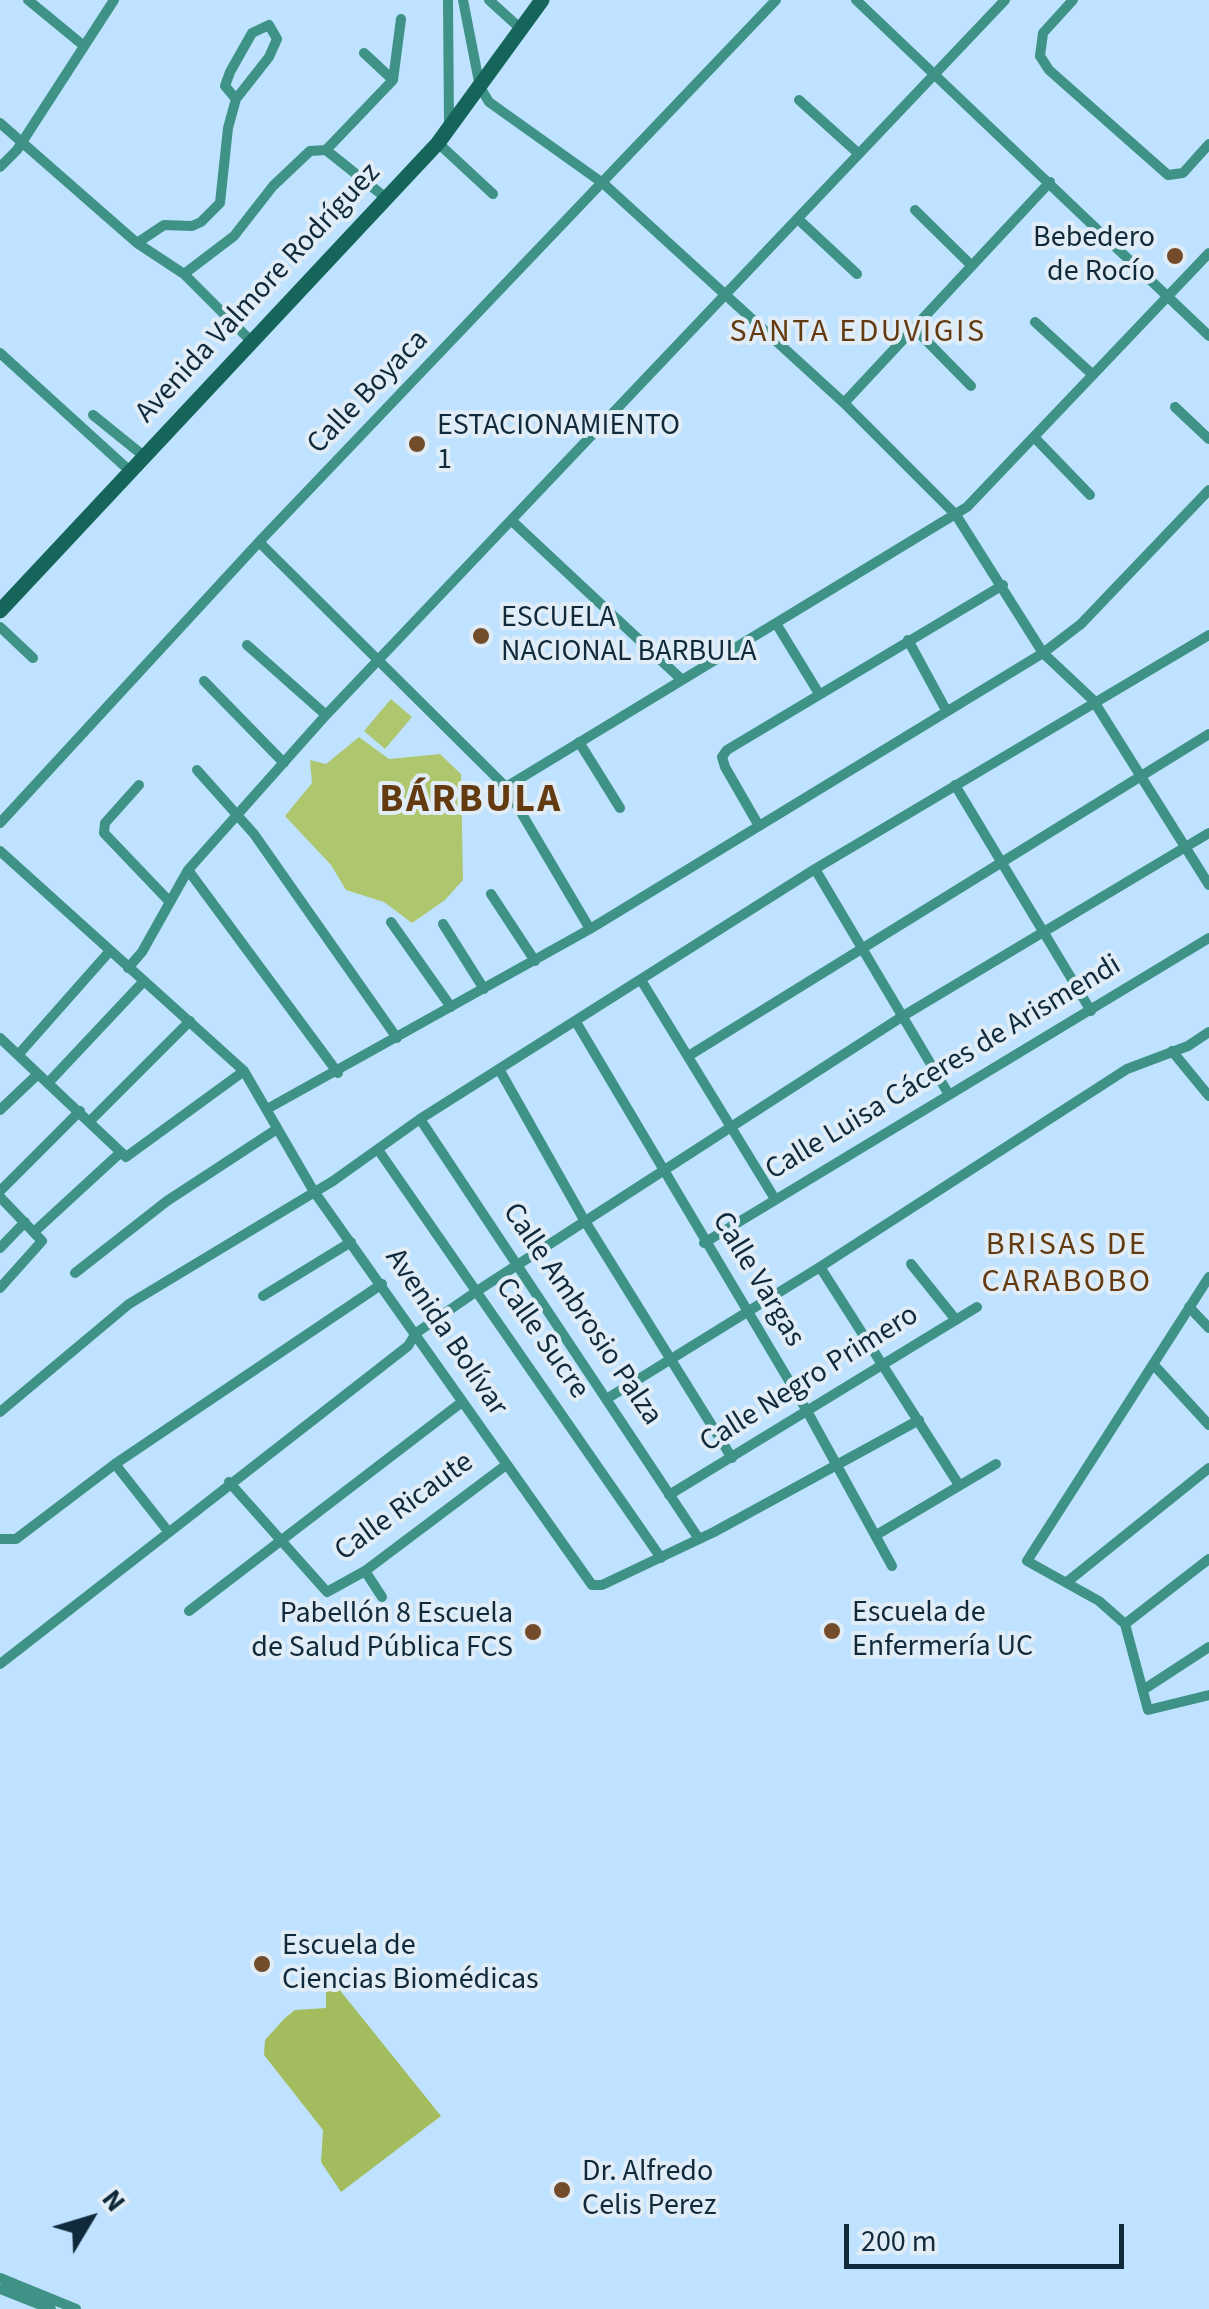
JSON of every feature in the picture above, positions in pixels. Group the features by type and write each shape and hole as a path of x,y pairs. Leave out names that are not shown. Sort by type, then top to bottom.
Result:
{"street":[{"path":"28,0 84,46"},
{"path":"0,167 22,142 114,0"},
{"path":"448,0 449,128"},
{"path":"463,0 480,87 489,102 604,184 844,403 956,515 1044,653 1093,700 1209,885"},
{"name":"Avenida Valmore Rodríguez","path":"0,612 438,143 542,0"},
{"name":"Calle Boyaca","path":"0,823 259,542 776,0"},
{"path":"856,0 1209,336"},
{"path":"128,968 150,938 188,870 326,715 1005,0"},
{"path":"1073,0 1043,34 1040,56 1049,70 1168,175 1183,173 1209,144"},
{"path":"495,2 522,30"},
{"path":"326,150 393,80 400,20"},
{"path":"137,243 164,225 192,226 202,222 220,204 228,128 236,99 274,47 277,39 269,25 252,33 230,72 224,86 236,99"},
{"path":"364,53 393,80"},
{"path":"799,100 859,154"},
{"path":"0,123 137,243 184,274 252,342"},
{"path":"438,143 493,194"},
{"path":"184,274 234,236 310,151 326,150 386,198"},
{"path":"844,403 1050,182"},
{"path":"915,210 972,266"},
{"path":"798,219 856,274"},
{"path":"506,786 956,515 1209,252"},
{"path":"1034,322 1093,375"},
{"path":"914,328 971,386"},
{"path":"0,352 130,472"},
{"path":"1175,407 1209,439"},
{"path":"93,415 144,457"},
{"path":"1034,437 1090,495"},
{"path":"267,1110 590,930 1044,653 1081,624 1209,490"},
{"path":"512,522 681,679"},
{"path":"259,542 506,786 590,930"},
{"path":"759,826 722,757 818,692 1004,585"},
{"path":"777,625 818,692"},
{"path":"0,627 34,658"},
{"path":"0,1412 129,1304 379,1151 420,1119 815,869 1093,700 1209,635"},
{"path":"908,640 946,710"},
{"path":"247,645 326,715"},
{"path":"204,681 284,762"},
{"path":"690,1055 1209,734"},
{"path":"579,742 620,808"},
{"path":"198,770 239,814 397,1038"},
{"path":"139,785 105,823 104,833 168,900"},
{"path":"956,785 1090,1012"},
{"path":"0,1664 476,1290 583,1218 733,1129 903,1016 1209,833"},
{"name":"Avenida Bolívar","path":"0,851 244,1071 313,1190 592,1584 602,1586 662,1558 919,1420"},
{"path":"815,869 948,1093"},
{"path":"188,870 338,1073"},
{"path":"491,894 534,961"},
{"path":"390,922 451,1007"},
{"path":"443,924 484,989"},
{"name":"Calle Luisa Cáceres de Arismendi","path":"704,1242 1209,938"},
{"path":"18,1055 110,952"},
{"path":"641,980 775,1199"},
{"path":"48,1083 144,981"},
{"path":"91,1120 190,1021"},
{"name":"Calle Vargas","path":"576,1022 807,1410 878,1534 892,1566"},
{"path":"608,1398 1127,1069 1209,1032"},
{"path":"0,1038 121,1152 133,1156 244,1071"},
{"path":"1172,1051 1209,1096"},
{"path":"500,1068 583,1218 732,1458"},
{"path":"0,1110 38,1074"},
{"path":"0,1288 42,1241 1,1199 80,1112"},
{"name":"Calle Ambrosio Palza","path":"420,1119 699,1539"},
{"path":"74,1273 168,1202 277,1130"},
{"name":"Calle Sucre","path":"379,1151 662,1558"},
{"path":"34,1232 121,1152"},
{"path":"0,1248 25,1222"},
{"path":"264,1296 351,1242"},
{"path":"911,1264 956,1320"},
{"path":"820,1267 959,1485"},
{"path":"1209,1277 1027,1561 1066,1582 1125,1624 1150,1712 1209,1695"},
{"path":"0,1539 16,1539 115,1464 382,1284"},
{"path":"1189,1306 1209,1328"},
{"name":"Calle Negro Primero","path":"669,1495 976,1307"},
{"path":"1153,1364 1209,1425"},
{"path":"189,1610 462,1402"},
{"path":"115,1464 167,1530"},
{"path":"878,1534 996,1464"},
{"name":"Calle Ricaute","path":"280,1540 321,1588 334,1590 506,1465"},
{"path":"1066,1582 1209,1468"},
{"path":"229,1482 280,1540"},
{"path":"1125,1624 1209,1560"},
{"path":"365,1570 382,1597"},
{"path":"1142,1690 1209,1647"},
{"path":"0,2278 76,2309"},
{"path":"0,2289 51,2309"}],"green space":[{"path":"391,699 412,717 385,749 364,731"},
{"path":"359,737 389,759 440,754 461,774 463,880 445,900 412,923 384,902 346,890 331,865 285,816 312,783 310,760 326,764"},
{"path":"326,1973 441,2116 341,2192 321,2162 323,2130 264,2055 265,2040 295,2010 326,2008"}],"place":[{"name":"Bebedero de Rocío","path":"1175,256"},
{"name":"ESTACIONAMIENTO 1","path":"417,444"},
{"name":"ESCUELA NACIONAL BARBULA","path":"481,636"},
{"name":"Escuela de Enfermería UC","path":"832,1631"},
{"name":"Pabellón 8 Escuela de Salud Pública FCS","path":"533,1632"},
{"name":"Escuela de Ciencias Biomédicas","path":"262,1964"},
{"name":"Dr. Alfredo Celis Perez","path":"562,2190"}],"district":[{"name":"SANTA EDUVIGIS","path":"858,334"},
{"name":"BÁRBULA","path":"471,802"},
{"name":"BRISAS DE CARABOBO","path":"1067,1266"}]}
